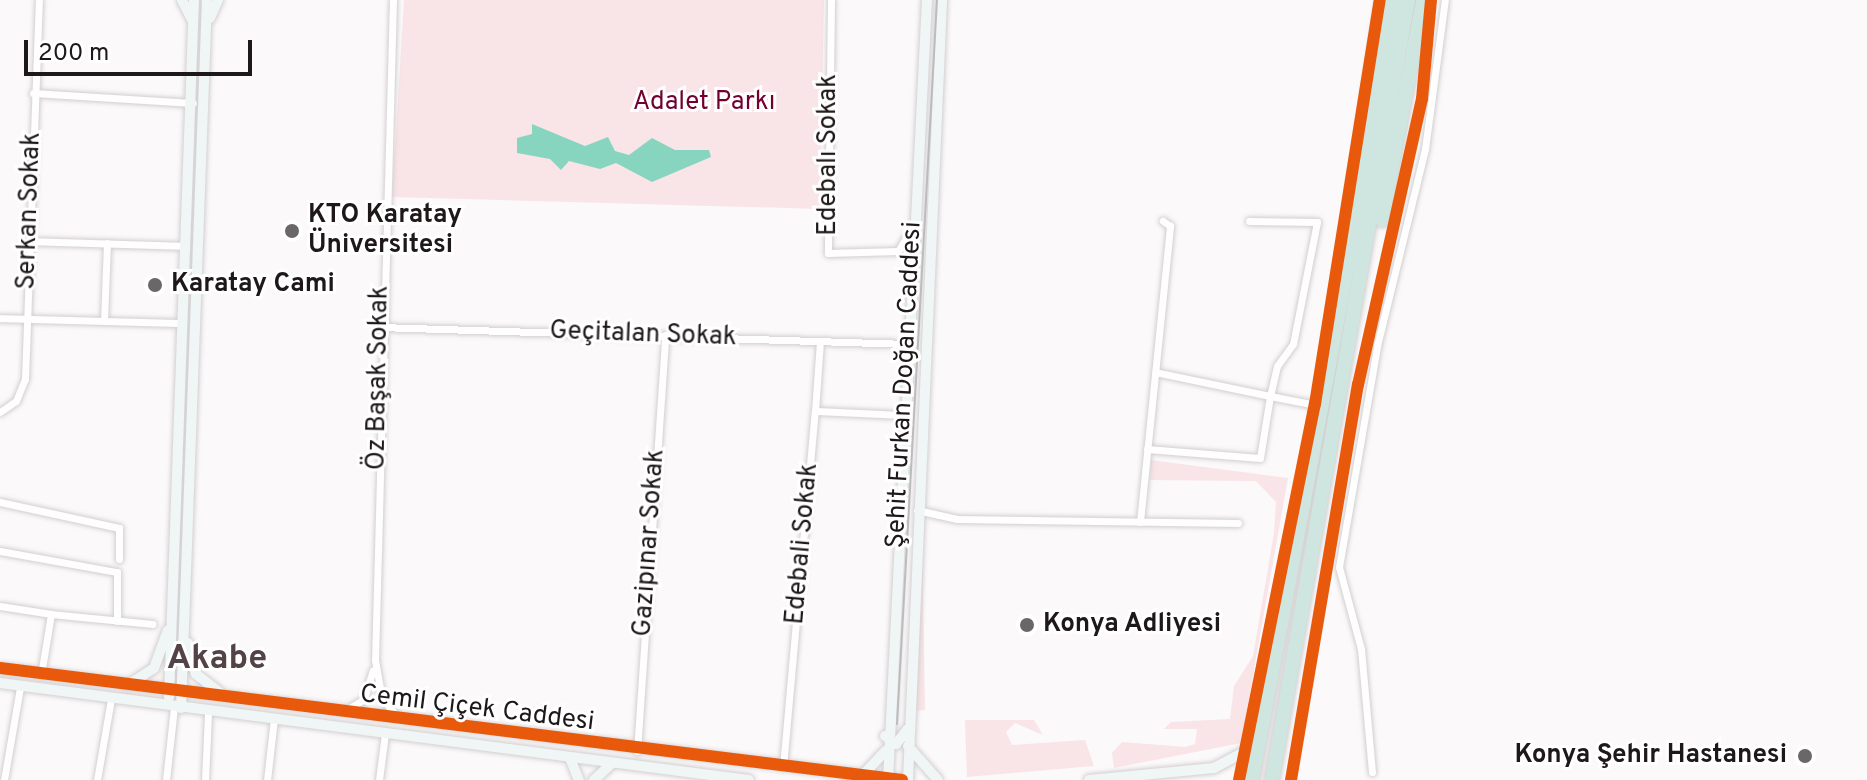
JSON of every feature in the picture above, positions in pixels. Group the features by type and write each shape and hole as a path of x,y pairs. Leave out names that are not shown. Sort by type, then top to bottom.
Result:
{"highway":[{"path":"1349,255 1384,0"},
{"path":"1252,780 1397,0"},
{"path":"1272,780 1366,266 1408,0"},
{"path":"1366,266 1389,193 1423,0"}],"street":[{"name":"Serkan Sokak","path":"0,412 16,401 25,379 33,93 39,0"},
{"path":"182,0 194,27"},
{"path":"174,707 169,691 193,103 194,0"},
{"path":"166,780 174,707 181,692 207,0"},
{"path":"206,27 218,0"},
{"name":"Öz Başak Sokak","path":"375,660 379,327 393,0"},
{"name":"Edebalı Sokak","path":"831,0 828,253 898,251 915,222"},
{"name":"Şehit Furkan Doğan Caddesi","path":"887,776 885,736 927,0"},
{"name":"Şehit Furkan Doğan Caddesi","path":"908,780 915,510 942,0"},
{"path":"1372,772 1361,649 1339,567 1377,346 1425,149 1445,0"},
{"path":"33,93 193,103"},
{"path":"1140,522 1170,226 1163,221"},
{"path":"1147,449 1260,458 1277,366 1293,344 1317,222 1249,221"},
{"path":"29,241 185,246"},
{"path":"29,241 185,246"},
{"path":"104,321 107,243"},
{"path":"0,318 183,323"},
{"name":"Geçitalan Sokak","path":"379,327 908,344"},
{"name":"Gazipınar Sokak","path":"637,751 665,335"},
{"name":"Edebali Sokak","path":"783,767 820,341"},
{"path":"1155,372 1321,406"},
{"path":"815,411 904,415"},
{"path":"0,502 119,528 119,559"},
{"path":"915,510 957,519 1238,523"},
{"path":"0,551 117,572 117,621"},
{"path":"0,606 153,624"},
{"path":"126,686 154,668 173,613"},
{"path":"41,675 51,614"},
{"path":"184,622 196,674 225,698"},
{"path":"329,712 364,699 375,660"},
{"path":"375,660 382,698 407,722"},
{"name":"Cemil Çiçek Caddesi","path":"0,668 637,751 902,780"},
{"name":"Cemil Çiçek Caddesi","path":"0,683 208,713 749,780"},
{"path":"4,780 20,687"},
{"path":"97,780 111,699"},
{"path":"205,780 208,713"},
{"path":"267,780 274,719"},
{"path":"1089,780 1200,775 1237,757 1260,728"},
{"path":"885,736 896,744 907,729"},
{"path":"379,780 385,734"},
{"path":"907,743 938,780"},
{"path":"862,776 885,749"},
{"path":"568,757 580,778 587,768 596,777 612,762"}],"green space":[{"name":"Adalet Parkı","path":"404,0 824,0 820,209 392,197"},
{"path":"1151,460 1288,478 1241,743 1114,768 1112,753 1122,742 1185,747 1195,744 1197,729 1164,729 1171,722 1230,719 1234,686 1253,656 1274,533 1276,502 1256,481 1150,480"},
{"path":"922,530 925,710 916,711"},
{"path":"965,720 1034,720 1043,735 1015,723 1006,732 1012,745 1085,740 1094,766 967,777"}],"shaded area":[{"path":"532,124 585,146 608,137 615,151 629,155 652,138 675,150 709,150 711,157 652,182 616,163 600,169 569,161 561,170 550,159 517,153 517,138 532,134"}],"tram line":[{"path":"897,724 937,0"}],"cycle path":[{"path":"1239,780 1315,404 1380,0"},
{"path":"1291,780 1358,385 1422,99 1431,0"},
{"path":"0,668 902,780"}],"place":[{"name":"KTO Karatay Üniversitesi","path":"292,231"},
{"name":"Karatay Cami","path":"155,285"},
{"name":"Konya Adliyesi","path":"1027,625"},
{"name":"Konya Şehir Hastanesi","path":"1805,756"}],"district":[{"name":"Akabe","path":"217,660"}]}
